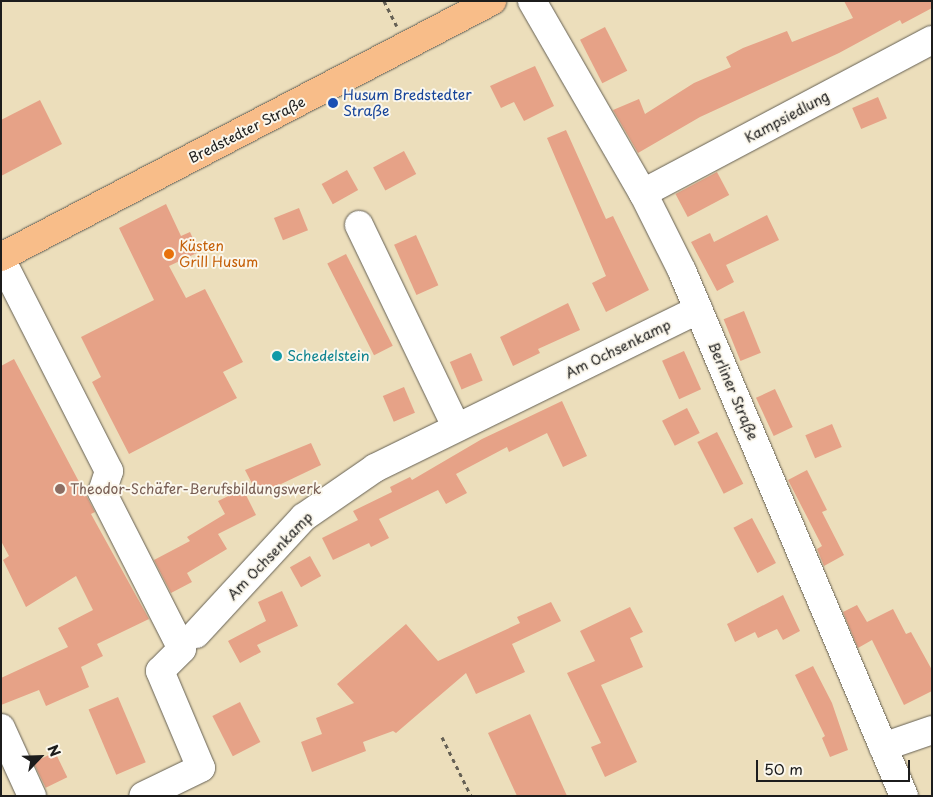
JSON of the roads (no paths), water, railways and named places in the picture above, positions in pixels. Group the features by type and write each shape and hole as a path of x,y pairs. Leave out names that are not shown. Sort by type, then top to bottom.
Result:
{"main road":[{"name":"Bredstedter Straße","path":"1,258 492,1"}],"street":[{"name":"Berliner Straße","path":"532,1 643,193 698,310 904,796"},
{"name":"Kampsiedlung","path":"643,193 932,40"},
{"path":"359,225 456,427"},
{"path":"1,258 109,471 102,492 189,641"},
{"name":"Am Ochsenkamp","path":"143,796 201,768 160,671 304,517 375,468 698,310"},
{"path":"1,728 32,796"},
{"path":"883,747 932,730"}],"place":[{"name":"Husum Bredstedter Straße","path":"333,103"},
{"name":"Küsten Grill Husum","path":"169,254"},
{"name":"Schedelstein","path":"277,356"},
{"name":"Theodor-Schäfer-Berufsbildungswerk","path":"60,489"}]}
